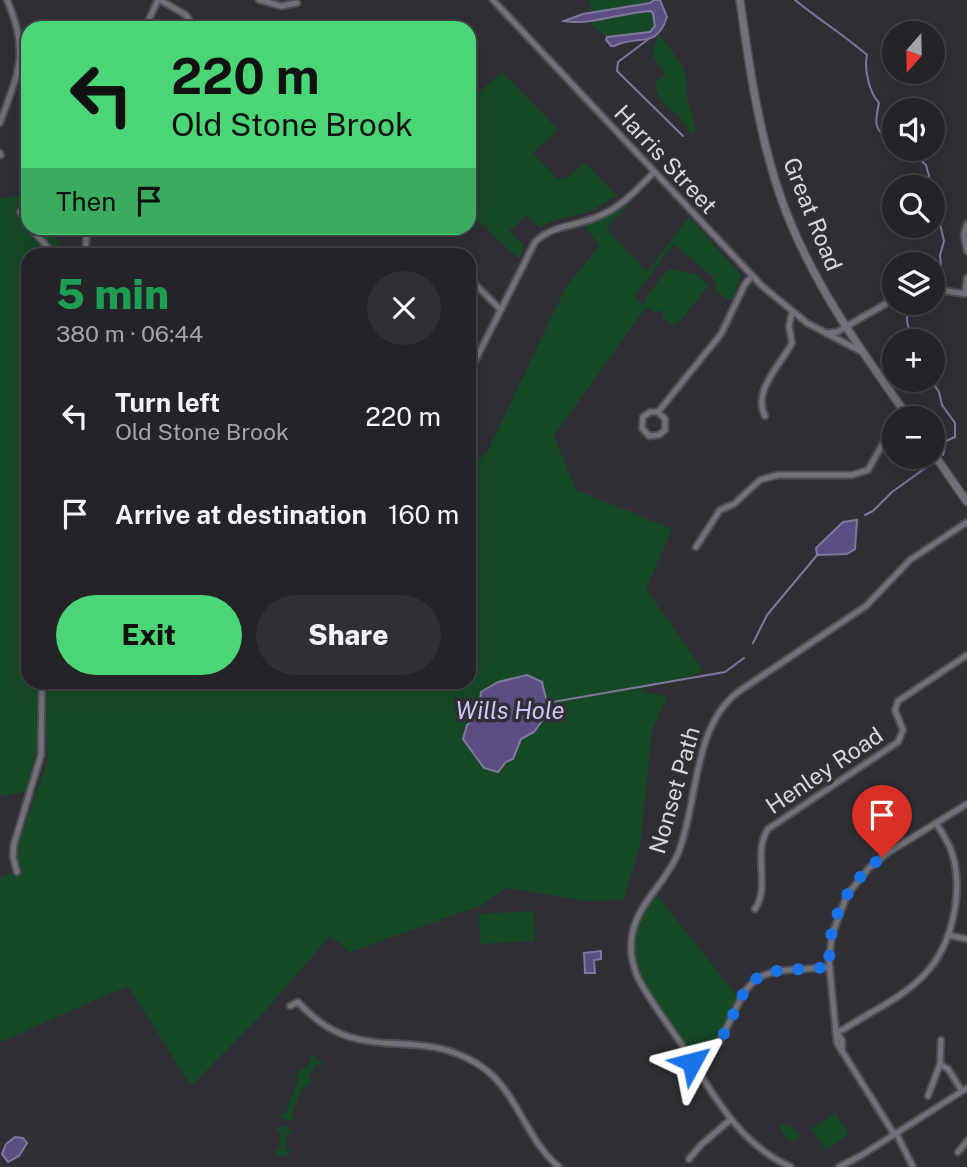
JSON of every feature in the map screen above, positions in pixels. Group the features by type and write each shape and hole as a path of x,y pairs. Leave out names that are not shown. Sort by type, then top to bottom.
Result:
{"main road":[{"name":"Great Road","path":"740,0 759,115 777,186 801,247 845,328 897,406"},
{"path":"944,469 967,502"}],"street":[{"path":"0,123 19,69 21,47 16,22 7,0"},
{"path":"148,21 159,0 186,15 190,21"},
{"path":"259,0 281,6 297,3"},
{"name":"Harris Street","path":"493,0 752,276 792,313 860,351"},
{"path":"476,359 531,248 540,237 552,230 592,219 611,210 654,172"},
{"path":"967,224 964,235 967,251"},
{"path":"658,412 721,334 745,284 752,276"},
{"path":"945,290 966,293 967,278"},
{"path":"476,285 501,310"},
{"path":"822,332 834,333 882,306"},
{"path":"765,416 761,402 776,366 792,343 789,326 792,313"},
{"path":"650,412 658,412 665,419 665,430 657,436 649,436 642,429 642,419 650,412"},
{"path":"696,547 720,510 734,504 760,480 778,475 852,475 868,470 882,445"},
{"name":"Nonset Path","path":"791,1167 763,1150 731,1119 638,978 633,964 631,943 635,922 678,853 707,738 716,716 731,697 866,606 910,560 967,522"},
{"name":"Henley Road","path":"755,909 761,895 763,838 768,829 898,742 903,730 895,710 898,701 967,655"},
{"path":"17,872 13,857 14,844 41,755 42,689"},
{"path":"914,1167 837,1044 830,952 839,910 852,888 875,862 967,804"},
{"path":"836,1032 915,983 932,965 948,935 955,896 955,867 948,843 936,823"},
{"path":"948,935 967,939"},
{"path":"692,1062 721,1040 744,992 757,978 776,971 830,967"},
{"path":"290,1006 298,1002 327,1027 352,1039 371,1043 436,1047 457,1053 478,1064 508,1091 533,1137 559,1167"},
{"path":"928,1096 940,1064 941,1040"},
{"path":"839,1167 965,1089 948,1069 940,1064"},
{"path":"689,1159 731,1119"},
{"path":"958,1152 967,1141"}],"green space":[{"path":"588,0 654,0 650,3 589,13 591,6"},
{"path":"651,11 653,14 655,26 650,32 607,37 593,26 589,19"},
{"path":"659,34 683,66 687,98 696,128 694,133 661,101 656,89 656,83 664,75 654,58"},
{"path":"503,72 558,130 533,153 558,180 561,177 564,180 585,162 617,196 588,212 551,221 540,228 527,215 509,231 524,246 519,259 476,219 476,94"},
{"path":"21,195 21,235 54,235 64,248 21,248 21,689 37,689 38,742 26,791 7,796 0,795 0,198"},
{"path":"625,204 627,207 606,228 647,272 689,217 741,275 732,302 714,290 717,286 711,275 673,244 634,297 645,306 644,299 668,269 696,274 709,285 681,320 673,325 662,318 664,314 659,310 655,312 646,307 554,436 576,490 672,529 646,589 703,670 698,674 639,690 667,697 652,730 640,846 623,900 586,901 506,888 482,905 350,952 330,936 265,1011 191,1086 128,986 0,1042 0,878 11,873 8,851 13,831 22,833 46,765 48,754 44,709 46,689 476,689 476,463 487,452 565,289 599,246 583,223"},
{"path":"656,894 738,997 719,1037 697,1054 691,1053 660,1009 642,977 637,960 637,927"},
{"path":"533,911 535,941 480,944 479,914"},
{"path":"311,1054 323,1064 317,1064 308,1077 312,1080 306,1089 303,1087 291,1116 293,1121 283,1119 281,1114 285,1114 299,1079 296,1077 301,1068 304,1070 312,1060 309,1058"},
{"path":"835,1113 849,1134 826,1150 811,1129"},
{"path":"783,1124 794,1130 799,1136 798,1140 786,1138 779,1126"},
{"path":"283,1125 292,1130 288,1133 285,1149 290,1150 288,1156 276,1156 281,1132 277,1129"}],"water":[{"path":"660,0 667,17 658,34 652,38 614,46 606,40 607,37 650,32 655,26 651,11 584,22 564,21 583,14 650,3"},
{"path":"857,520 855,549 847,554 817,555 816,548 843,522"},
{"name":"Wills Hole","path":"527,675 542,682 549,711 534,732 521,739 513,759 506,762 498,772 484,768 463,739 467,725 478,716 481,692 498,682"},
{"path":"601,951 601,959 594,960 595,973 585,973 584,953"},
{"path":"15,1137 23,1138 27,1143 19,1156 8,1162 2,1154 6,1144"}],"waterway":[{"path":"795,0 867,55 868,80 879,103 877,126 882,134"},
{"path":"650,38 618,62 617,71 683,136"},
{"path":"922,161 926,165 929,175"},
{"path":"941,252 943,238"},
{"path":"907,315 910,329"},
{"path":"939,392 943,406"},
{"path":"945,409 955,423 955,437 946,441 945,446"},
{"path":"865,515 924,469"},
{"path":"753,643 767,615 818,554"},
{"path":"547,703 725,672 744,658"}],"route":[{"path":"692,1062 721,1040 744,992 757,978 776,971 830,967 832,935 839,910 857,881 882,857"}]}
